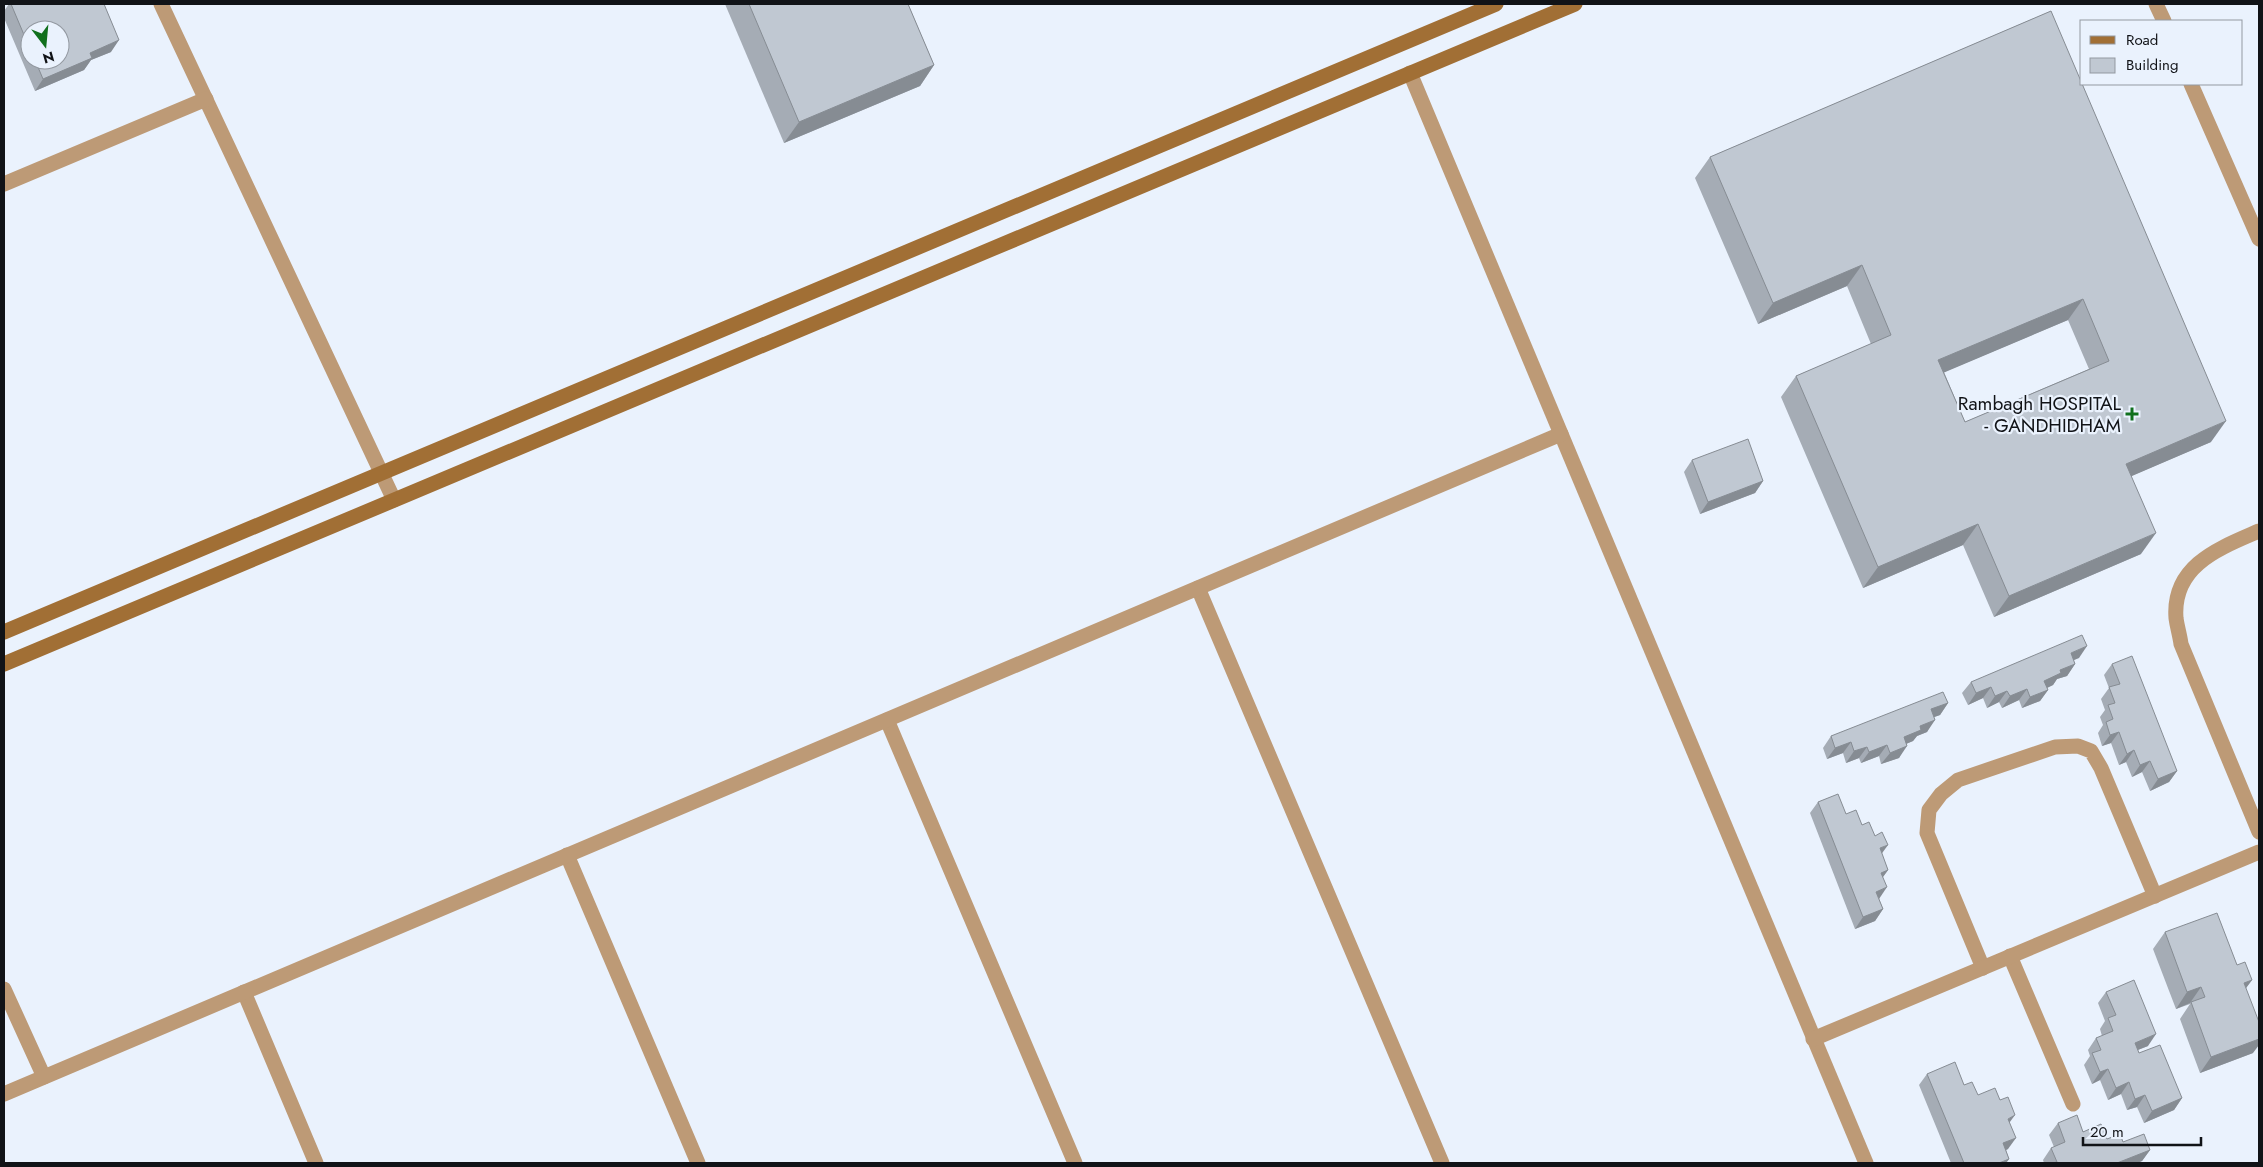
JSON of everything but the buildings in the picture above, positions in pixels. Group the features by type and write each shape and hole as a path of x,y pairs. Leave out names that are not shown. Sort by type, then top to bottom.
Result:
{"main road":[{"path":"4,632 1496,4"},
{"path":"4,664 1575,4"}],"street":[{"path":"162,4 394,500"},
{"path":"2156,4 2164,20"},
{"path":"1410,73 1866,1163"},
{"path":"2191,85 2259,239"},
{"path":"4,184 206,99"},
{"path":"4,1094 1561,434"},
{"path":"2259,531 2215,550 2194,566 2178,592 2176,617 2181,644 2259,832"},
{"path":"1198,588 1442,1163"},
{"path":"887,720 1075,1163"},
{"path":"1983,968 1927,833 1929,810 1941,794 1958,780 2055,747 2078,746 2091,751 2101,768 2155,896"},
{"path":"1813,1039 2259,852"},
{"path":"567,855 698,1163"},
{"path":"2010,956 2073,1104"},
{"path":"4,989 44,1077"},
{"path":"244,992 316,1163"}],"place":[{"name":"Rambagh HOSPITAL - GANDHIDHAM","path":"2132,414"}]}
